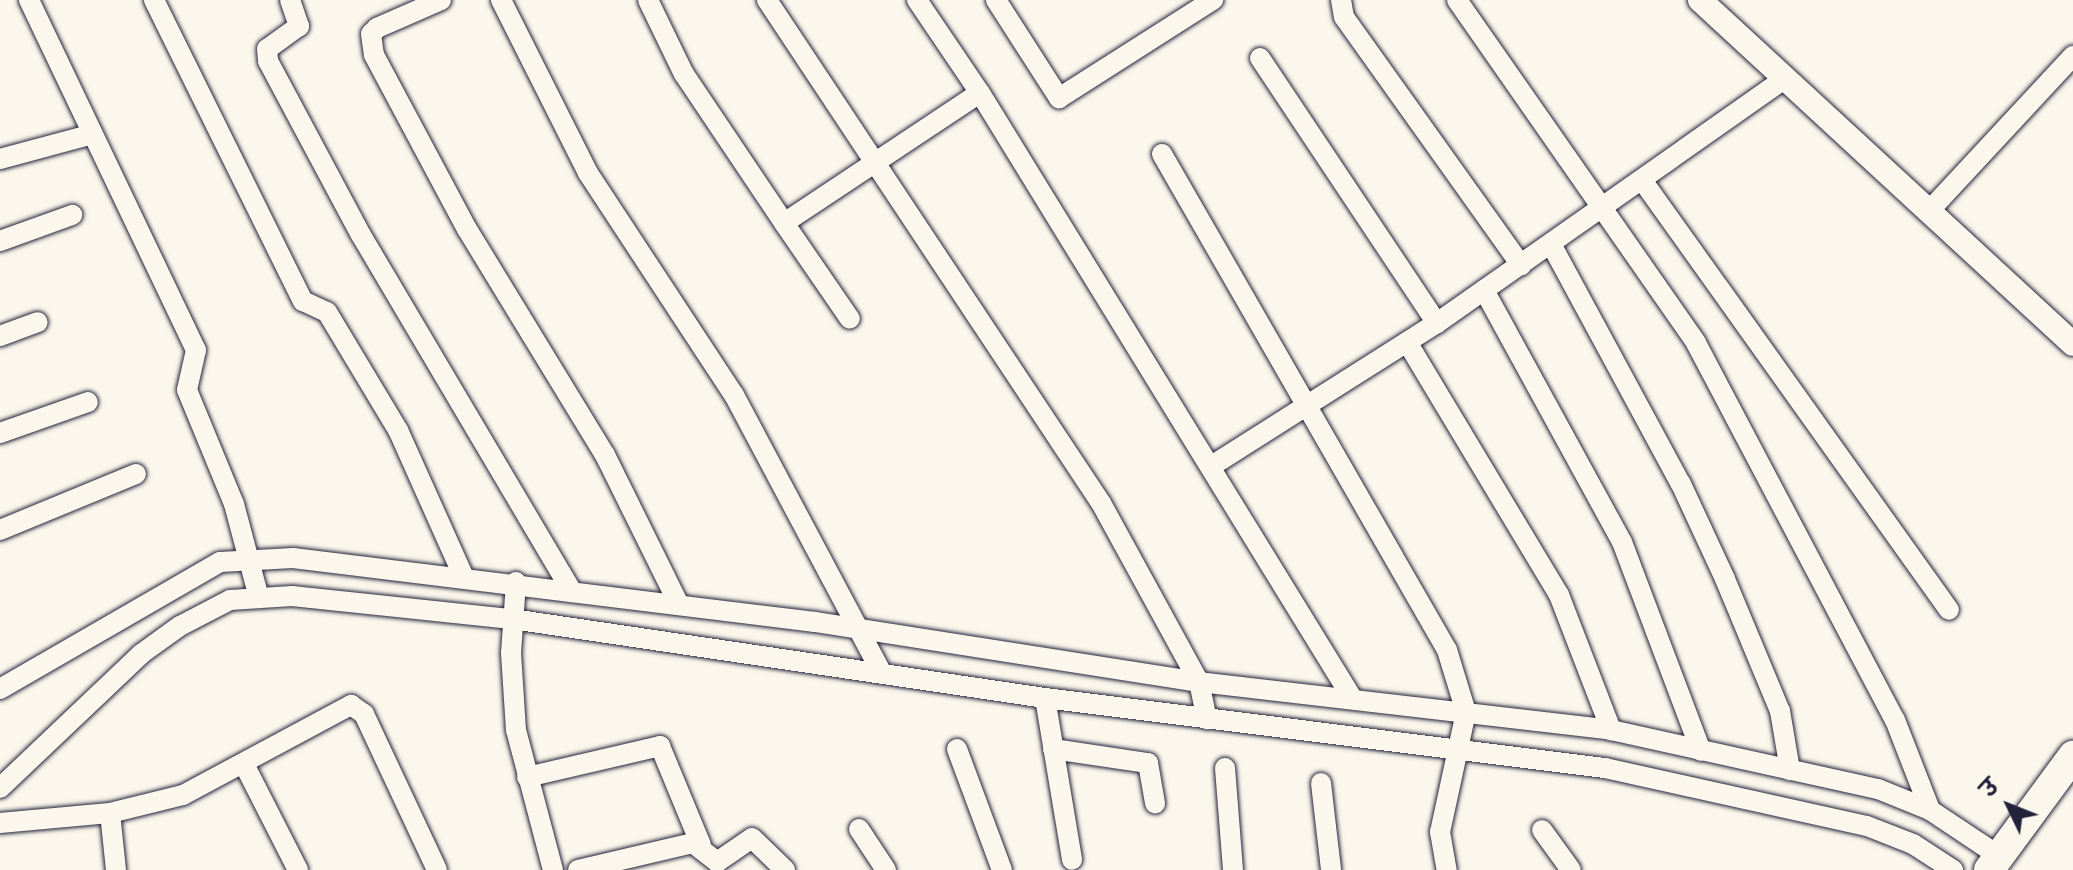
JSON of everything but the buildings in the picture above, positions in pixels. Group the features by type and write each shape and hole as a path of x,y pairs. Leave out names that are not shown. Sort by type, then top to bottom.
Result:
{"main road":[{"path":"1994,863 2073,756"}],"street":[{"path":"29,0 89,135 165,277 196,350 187,390 252,556 259,598"},
{"path":"154,0 303,301 327,312 398,430 463,575"},
{"path":"290,0 299,26 267,49 268,61 369,249 572,592"},
{"path":"441,0 377,28 371,34 374,55 467,229 605,455 679,605"},
{"path":"501,0 588,173 686,313 863,630 881,672"},
{"path":"648,0 684,74 850,319"},
{"path":"767,0 1101,503 1199,682 1207,719"},
{"path":"917,0 980,93 1213,465 1352,698"},
{"path":"996,0 1059,98 1213,0"},
{"path":"1341,0 1344,17 1521,265"},
{"path":"1457,0 1696,343 1742,421 1895,720 1930,810"},
{"path":"1700,0 2073,344"},
{"path":"1929,211 2073,56"},
{"path":"1260,58 1437,323"},
{"path":"1213,465 1437,323 1785,78"},
{"path":"784,223 980,93"},
{"path":"0,159 89,135"},
{"path":"1162,154 1305,406 1430,617 1466,712 1461,749 1440,832 1447,870"},
{"path":"1642,180 1949,610"},
{"path":"0,241 72,215"},
{"path":"1551,244 1674,472 1725,579 1780,711 1790,770"},
{"path":"1484,290 1622,542 1701,751"},
{"path":"0,336 38,322"},
{"path":"1407,342 1559,595 1611,730"},
{"path":"0,433 88,402"},
{"path":"0,530 136,474"},
{"path":"0,689 160,593 220,562 252,556 463,575 863,630 1199,682 1611,730 1878,789 1930,810 1994,863"},
{"path":"516,582 512,619 516,730 553,870"},
{"path":"0,788 141,654 230,600 259,598 512,619 1045,698 1605,768 1867,826 1913,844 1953,870"},
{"path":"1045,698 1072,860"},
{"path":"0,823 110,813 183,795 245,766 345,708 359,707 437,870"},
{"path":"1051,738 1148,763 1155,803"},
{"path":"527,777 660,746 701,845 717,862 755,838 785,870"},
{"path":"957,749 1002,870"},
{"path":"245,766 298,870"},
{"path":"1225,768 1233,870"},
{"path":"1321,783 1331,870"},
{"path":"110,813 116,870"},
{"path":"859,829 886,870"},
{"path":"1542,830 1571,870"},
{"path":"578,870 701,845"}]}
